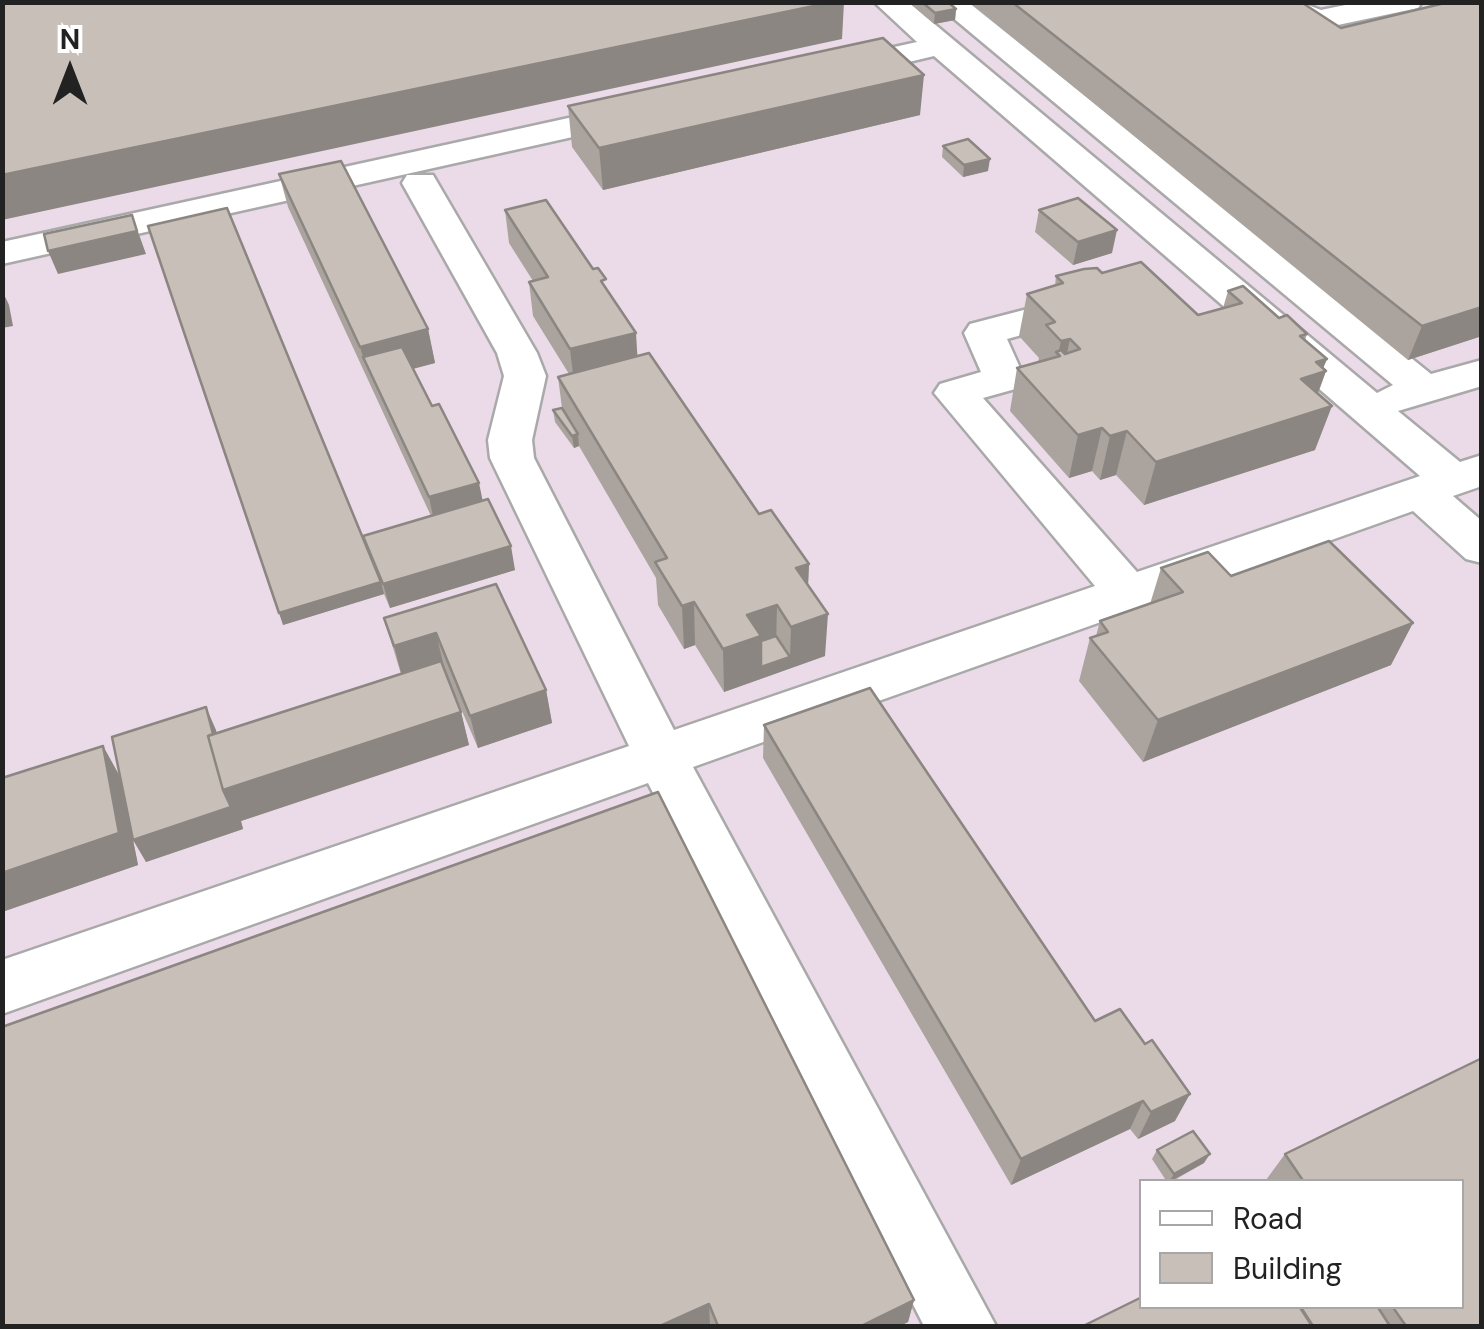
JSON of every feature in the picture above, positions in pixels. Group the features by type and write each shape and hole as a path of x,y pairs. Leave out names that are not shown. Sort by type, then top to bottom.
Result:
{"lane":[{"path":"889,2 939,46 1169,283 1367,407 1451,480 1482,548"},
{"path":"949,2 1425,390"},
{"path":"1271,2 1319,20 1407,2"},
{"path":"803,76 939,46"},
{"path":"2,253 666,106"},
{"path":"420,183 518,353 525,376 510,440 512,458 661,757 960,1326"},
{"path":"1128,593 955,392 1004,378 984,333 1169,283"},
{"path":"1367,407 1482,374"},
{"path":"2,987 1451,480"}],"shaded area":[{"path":"3,3 1481,3 1481,1326 3,1326"}],"building":[{"path":"2,2 833,2 2,175"},
{"path":"922,2 948,2 956,9 935,13"},
{"path":"1012,2 1301,2 1341,28 1449,2 1482,2 1482,307 1422,326"},
{"path":"883,38 924,75 599,148 568,106"},
{"path":"968,139 990,159 964,165 943,146"},
{"path":"341,161 428,329 360,347 279,174"},
{"path":"1078,198 1117,230 1078,242 1039,210"},
{"path":"546,200 593,269 598,268 606,279 601,281 636,333 570,349 529,282 548,277 505,210"},
{"path":"227,208 381,582 279,613 148,226"},
{"path":"132,215 137,231 48,251 44,234"},
{"path":"1141,262 1198,315 1242,303 1228,291 1243,286 1279,318 1287,315 1307,334 1300,336 1327,359 1316,362 1326,371 1301,379 1332,406 1156,462 1127,431 1110,436 1102,428 1078,435 1017,368 1060,356 1056,352 1061,350 1065,354 1080,349 1070,339 1061,341 1046,325 1055,322 1027,294 1063,283 1056,276 1097,268 1102,273"},
{"path":"402,347 432,406 439,404 479,483 429,497 363,357"},
{"path":"649,353 759,514 771,510 809,564 796,568 828,614 791,627 777,605 747,615 761,636 723,649 694,602 682,606 655,562 667,558 558,377"},
{"path":"562,408 578,434 572,436 553,410"},
{"path":"488,499 511,546 383,584 363,536"},
{"path":"1329,541 1413,623 1158,720 1090,638 1108,632 1100,621 1183,592 1161,568 1208,552 1231,576"},
{"path":"496,584 546,690 470,716 436,633 394,646 384,618"},
{"path":"776,636 790,657 761,667 761,641"},
{"path":"441,661 461,712 223,790 208,736"},
{"path":"870,688 1095,1021 1120,1009 1145,1044 1152,1040 1190,1094 1151,1112 1143,1101 1021,1159 764,725"},
{"path":"206,707 213,734 208,736 231,807 133,840 112,737"},
{"path":"103,746 119,833 2,873 2,778"},
{"path":"658,792 914,1300 861,1326 718,1326 709,1304 660,1326 2,1326 2,1027"},
{"path":"1482,1058 1482,1326 1406,1326 1394,1309 1464,1309 1464,1179 1302,1179 1285,1154"},
{"path":"1193,1131 1210,1154 1174,1174 1157,1150"},
{"path":"1139,1298 1139,1309 1301,1309 1312,1326 1083,1326"},
{"path":"1302,1309 1379,1309 1390,1326 1313,1326"}]}
